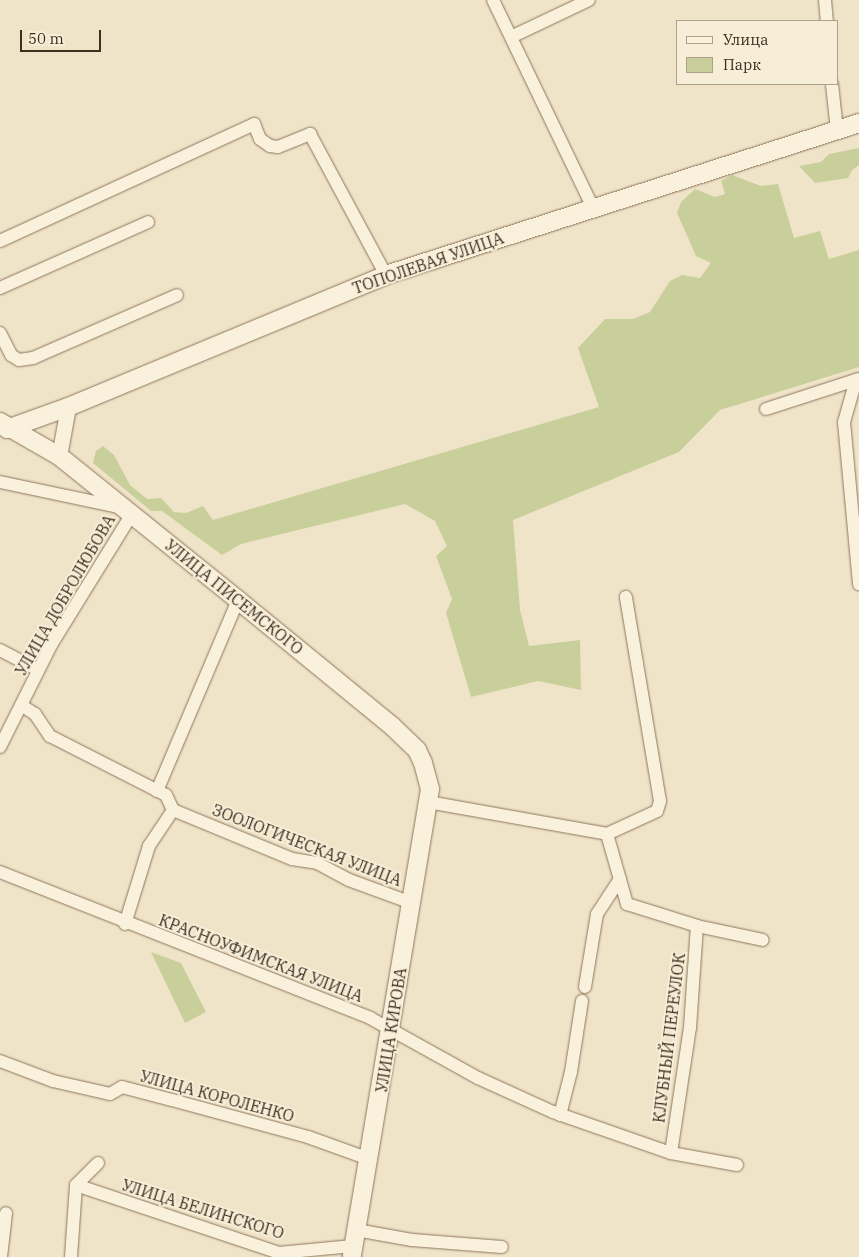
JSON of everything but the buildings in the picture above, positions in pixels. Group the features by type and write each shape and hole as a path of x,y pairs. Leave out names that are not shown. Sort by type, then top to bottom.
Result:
{"main road":[{"name":"ТОПОЛЕВАЯ УЛИЦА","path":"4,426 68,407 386,275 859,124"},
{"name":"УЛИЦА ПИСЕМСКОГО","path":"4,426 59,456 238,600 417,750 430,789 428,802"},
{"name":"УЛИЦА КИРОВА","path":"354,1244 428,802"}],"street":[{"path":"493,0 593,208"},
{"path":"511,37 589,0"},
{"path":"825,0 827,20"},
{"path":"832,85 836,131"},
{"path":"0,241 254,124 260,139 270,146 278,147 310,134 386,275"},
{"path":"0,288 148,222"},
{"path":"0,334 11,355 19,360 33,358 176,295"},
{"path":"766,409 858,379"},
{"path":"858,379 844,422 859,584"},
{"path":"59,456 68,407"},
{"path":"0,482 128,511"},
{"name":"УЛИЦА ДОБРОЛЮБОВА","path":"0,747 4,728 21,705 38,670 128,511"},
{"path":"428,802 608,834 652,815 660,801 626,597"},
{"path":"156,791 238,600"},
{"path":"0,650 38,670"},
{"name":"ЗООЛОГИЧЕСКАЯ УЛИЦА","path":"21,705 35,714 50,736 166,796 173,810 292,859 317,863 349,880 412,902"},
{"path":"125,924 149,846 173,810"},
{"path":"608,834 627,904 697,926 763,940"},
{"name":"КРАСНОУФИМСКАЯ УЛИЦА","path":"0,872 125,924 391,1029 478,1078 560,1115 671,1153 737,1165"},
{"path":"585,987 597,914 620,879"},
{"name":"КЛУБНЫЙ ПЕРЕУЛОК","path":"671,1153 690,1028 697,926"},
{"path":"560,1115 572,1072 582,1001"},
{"name":"УЛИЦА КОРОЛЕНКО","path":"0,1061 53,1081 91,1090 110,1094 122,1087 172,1100 308,1137 369,1159"},
{"path":"71,1257 76,1186 98,1163"},
{"name":"УЛИЦА БЕЛИНСКОГО","path":"76,1186 279,1253 354,1244 412,1240 502,1247"},
{"path":"1,1257 6,1213"}],"green space":[{"path":"859,148 859,165 852,170 848,178 815,183 799,166 821,162 829,154"},
{"path":"732,175 761,186 778,184 794,238 820,231 829,259 859,250 859,367 720,410 679,452 513,520 520,610 529,646 580,640 581,690 538,681 471,697 446,613 452,599 436,556 447,546 435,521 405,504 241,544 222,555 162,511 151,511 93,463 96,451 103,446 114,455 130,485 147,499 161,498 174,512 186,513 203,506 213,520 599,407 578,348 605,319 633,319 650,312 670,281 682,275 700,278 711,263 696,256 677,213 681,202 695,189 715,197 725,194 721,181"},
{"path":"151,952 181,963 206,1012 185,1023"}]}
